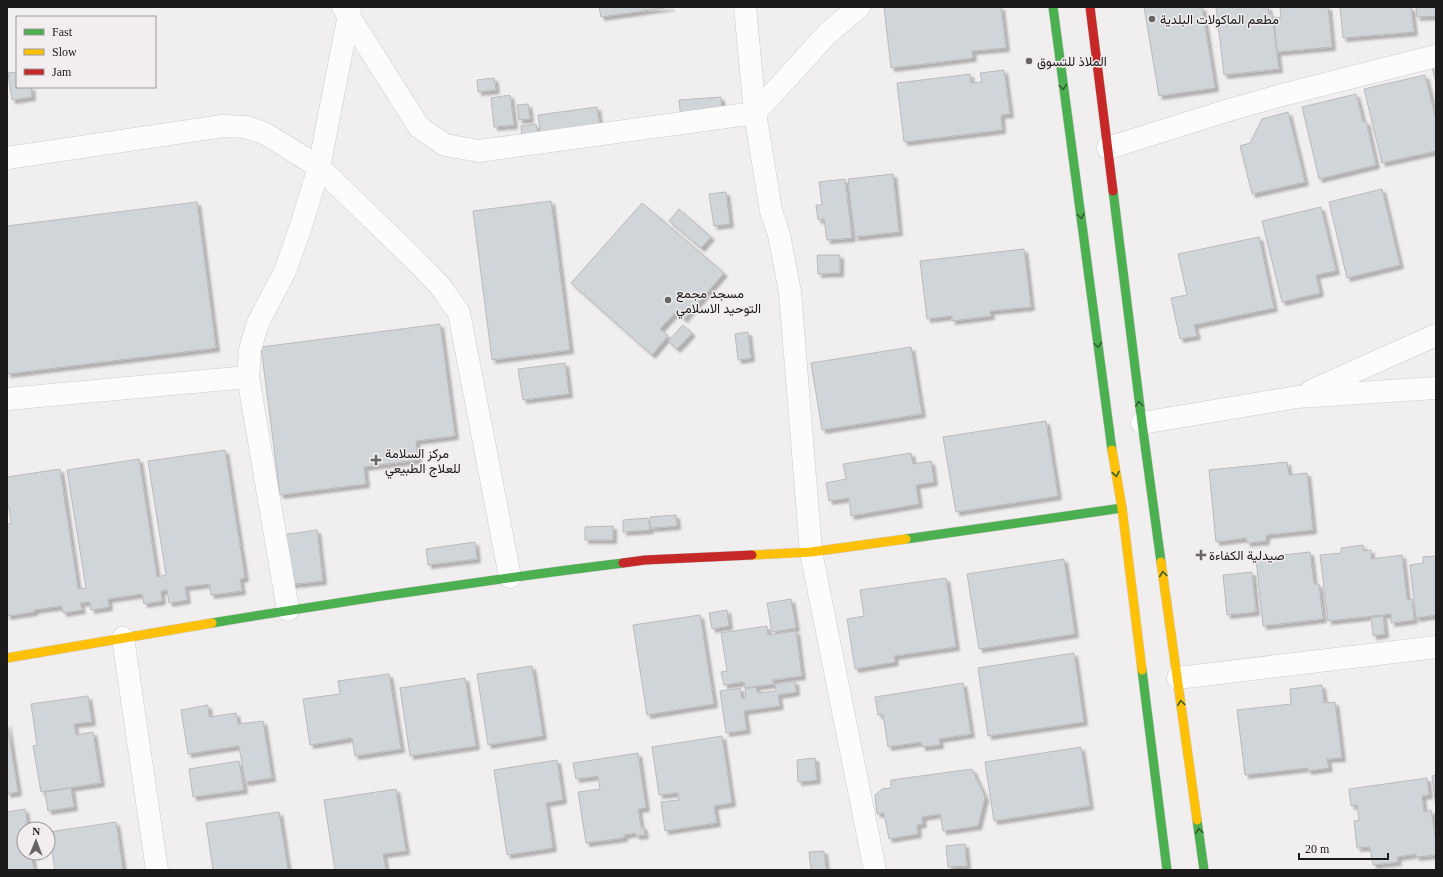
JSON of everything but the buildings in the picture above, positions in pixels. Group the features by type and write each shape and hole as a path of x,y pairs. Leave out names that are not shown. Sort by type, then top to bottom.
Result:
{"street":[{"path":"745,7 755,112 771,211 779,235 790,292 811,552 875,870"},
{"path":"347,10 419,127 444,146 479,150 755,112 828,33 859,7"},
{"path":"1053,7 1108,422 1122,508 1167,870"},
{"path":"1090,7 1142,423 1204,870"},
{"path":"288,610 248,377 250,349 258,323 285,271 301,226 319,167 347,10"},
{"path":"1108,148 1252,104 1436,56"},
{"path":"7,158 223,126 246,127 264,133 319,167 418,263 441,287 459,313 510,577"},
{"path":"1297,397 1436,335"},
{"path":"7,399 248,377"},
{"path":"1142,423 1297,397 1436,388"},
{"path":"7,658 288,610 510,577 645,560 811,552 1048,517 1122,508"},
{"path":"123,638 157,870"},
{"path":"1178,678 1436,647"}],"traffic: fast":[{"path":"1053,7 1112,450"},
{"path":"1113,191 1161,562"},
{"path":"906,539 1122,508"},
{"path":"212,623 315,606 520,576 623,563"},
{"path":"1142,670 1167,870"},
{"path":"1197,820 1204,870"}],"traffic: slow":[{"path":"1112,450 1122,508 1142,670"},
{"path":"752,555 811,552 906,539"},
{"path":"1161,562 1197,820"},
{"path":"7,658 212,623"}],"traffic: jam":[{"path":"1090,7 1113,191"},
{"path":"623,563 645,560 752,555"}],"place":[{"name":"مطعم الماكولات البلدية","path":"1152,19"},
{"name":"الملاذ للتسوق","path":"1029,61"},
{"name":"مسجد مجمع التوحيد الاسلامي","path":"668,300"},
{"name":"مركز السلامة للعلاج الطبيعي","path":"376,460"},
{"name":"صيدلية الكفاءة","path":"1201,555"}]}
